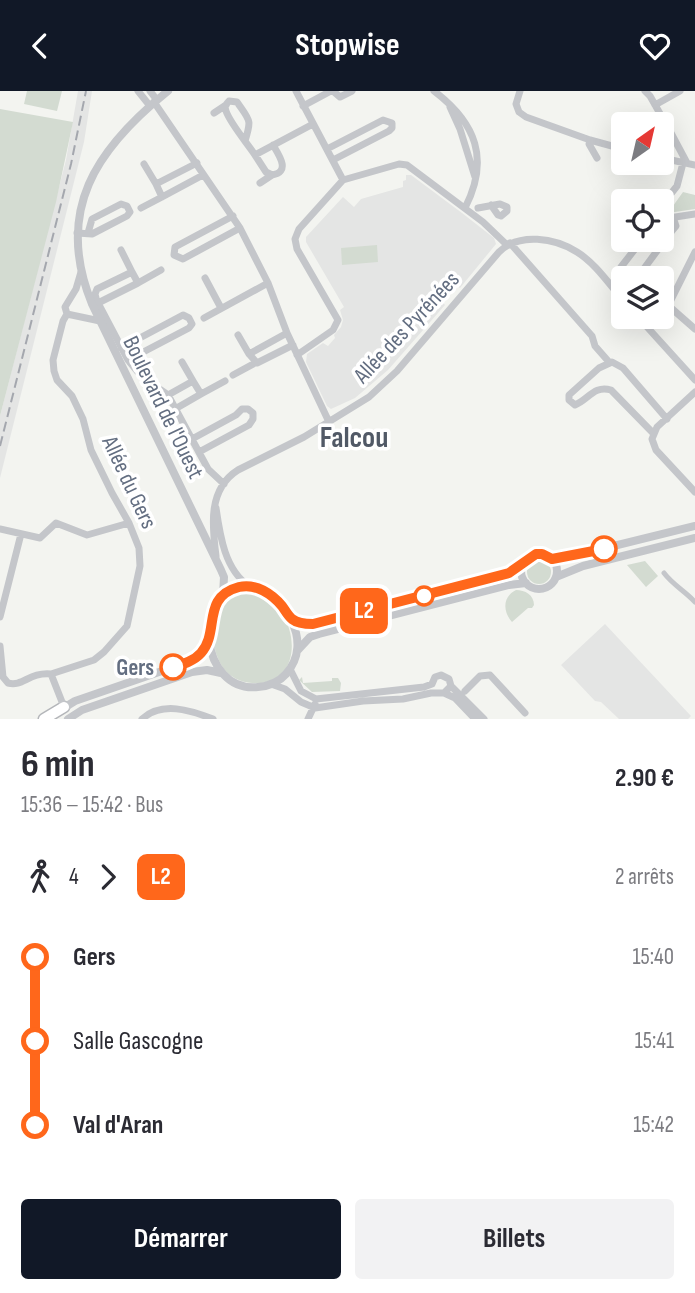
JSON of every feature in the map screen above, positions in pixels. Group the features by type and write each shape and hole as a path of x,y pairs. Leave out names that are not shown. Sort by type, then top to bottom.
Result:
{"highway":[{"path":"44,719 64,707"}],"street":[{"path":"138,91 154,103"},
{"path":"150,91 154,103 240,228 268,283 287,333 329,422"},
{"name":"Boulevard de l'Ouest","path":"168,91 120,135 97,167 81,210 77,233 81,272 96,303 100,321 123,355 217,559 224,577 223,595"},
{"path":"296,91 343,180"},
{"path":"303,106 332,91 340,97 352,91"},
{"path":"434,91 446,100 457,121 475,177 467,204"},
{"path":"520,91 516,102 521,114 611,145"},
{"path":"655,105 680,91"},
{"path":"648,93 659,112"},
{"path":"214,113 230,100 236,101 250,121 245,141"},
{"path":"226,105 225,110 245,141 266,172 272,175"},
{"path":"327,149 383,120 391,123 392,128 389,131 333,160"},
{"path":"255,155 313,124"},
{"path":"673,189 688,164 674,138"},
{"path":"590,139 589,144 597,157"},
{"path":"260,183 279,173 283,166 273,145"},
{"path":"156,184 197,163"},
{"path":"144,164 162,197"},
{"path":"297,355 334,328 338,320 296,247 296,233 343,180 395,165 405,165 467,204 478,208 491,205"},
{"path":"141,208 203,175"},
{"path":"77,233 88,233 94,233 129,215 127,206 121,204 92,219 88,233"},
{"path":"467,204 509,244 593,336 595,346 609,362"},
{"path":"478,208 481,220"},
{"path":"674,228 691,214"},
{"path":"233,216 176,247 174,255 183,259 240,228"},
{"path":"509,244 534,239 567,247 592,265 611,286"},
{"name":"Allée des Pyrénées","path":"224,484 238,470 361,403 389,379 509,244"},
{"path":"121,250 138,283"},
{"path":"622,266 633,252"},
{"path":"644,266 655,252"},
{"path":"674,294 695,252"},
{"path":"96,303 161,270"},
{"name":"Allée du Gers","path":"0,646 3,677 6,682 14,684 33,675 51,674 93,660 126,628 141,562 139,548 129,523 91,450 85,425 72,396 54,371 53,360 67,314 65,307 76,289 81,272"},
{"path":"132,272 97,289 96,303 123,355 142,377 168,395 212,474 224,484 212,515 217,559"},
{"path":"205,278 221,308"},
{"path":"204,318 268,283"},
{"path":"674,311 693,327"},
{"path":"67,314 100,321"},
{"name":"Boulevard de l'Ouest","path":"183,315 189,318 192,324 189,328 123,355 165,325 183,315"},
{"name":"Boulevard de l'Ouest","path":"165,325 171,337"},
{"path":"649,329 695,380"},
{"path":"248,355 287,333"},
{"path":"238,335 255,363"},
{"path":"233,375 293,345"},
{"path":"182,362 201,394"},
{"path":"667,419 616,363 609,362 599,368 570,393 568,398 570,403 577,404 596,389 609,389 616,394 653,433 654,447 695,492"},
{"path":"168,395 193,381"},
{"path":"175,409 225,381"},
{"path":"653,433 695,392"},
{"path":"192,439 242,409 253,413 249,425 199,452"},
{"path":"216,504 218,525 232,572 249,586 271,596 291,619 297,651"},
{"path":"0,529 41,538 56,523 87,535 129,523"},
{"path":"552,559 695,526"},
{"path":"0,617 21,534"},
{"path":"523,564 522,574 526,583 534,588 545,588 556,577 583,566 695,538"},
{"path":"291,619 313,624 498,576 523,564 536,554 552,559 556,565 556,577"},
{"path":"664,573 695,602"},
{"path":"249,586 223,595 214,610 209,641 215,664 221,673 246,687 271,684 279,680 290,669 297,651 310,638 319,634 503,586 526,583"},
{"path":"52,719 64,707 191,661 209,641"},
{"path":"290,669 301,691 315,703 432,684"},
{"path":"68,719 82,710 192,672 207,670 221,673"},
{"path":"51,674 64,707"},
{"path":"465,691 480,676 490,675 525,713"},
{"path":"475,719 455,698 433,689 435,677 447,676 451,685 484,719"},
{"path":"271,684 285,689 301,702 315,703 403,699 442,693 451,685"},
{"path":"308,719 315,703"},
{"path":"142,719 152,711 165,708 213,719"}],"shaded area":[{"path":"27,91 62,91 57,111 24,104"},
{"path":"78,91 92,91 84,142 0,478 0,416 66,160"},
{"path":"0,109 73,122 56,202 0,416"},
{"path":"406,175 411,175 462,213 494,238 496,244 460,288 454,283 440,299 445,305 388,370 355,398 331,409 327,406 306,362 307,354 323,343 328,346 335,338 334,335 343,320 340,310 344,307 306,242 306,237 343,197 354,207 361,199 403,187"},
{"path":"683,192 695,195 695,209 674,212 674,205"},
{"path":"377,245 378,262 342,265 341,248"},
{"path":"539,560 547,564 551,572 547,580 539,584 531,580 527,572 531,564"},
{"path":"645,561 658,576 646,587 627,565"},
{"path":"516,590 528,594 534,605 512,622 505,605 508,597"},
{"path":"240,591 259,593 274,604 285,619 291,637 291,655 285,670 272,680 252,683 240,681 224,669 218,659 213,637 217,615 222,605"},
{"path":"447,593 449,597 359,620 358,616"},
{"path":"605,624 691,716 688,719 619,719 601,702 595,701 561,665"},
{"path":"302,677 303,683 332,681 332,678 338,678 341,683 340,691 312,692 299,680"}],"railway":[{"path":"0,446 71,164 86,91"}],"bus line":[{"name":"L2","path":"173,667 191,661 201,653 209,641 209,627 217,602 229,591 240,587 249,586 264,591 284,608 291,619 313,624 509,573 536,554 552,559 604,549"}],"place":[{"name":"Gers","path":"173,667"}],"district":[{"name":"Falcou","path":"354,437"}]}
